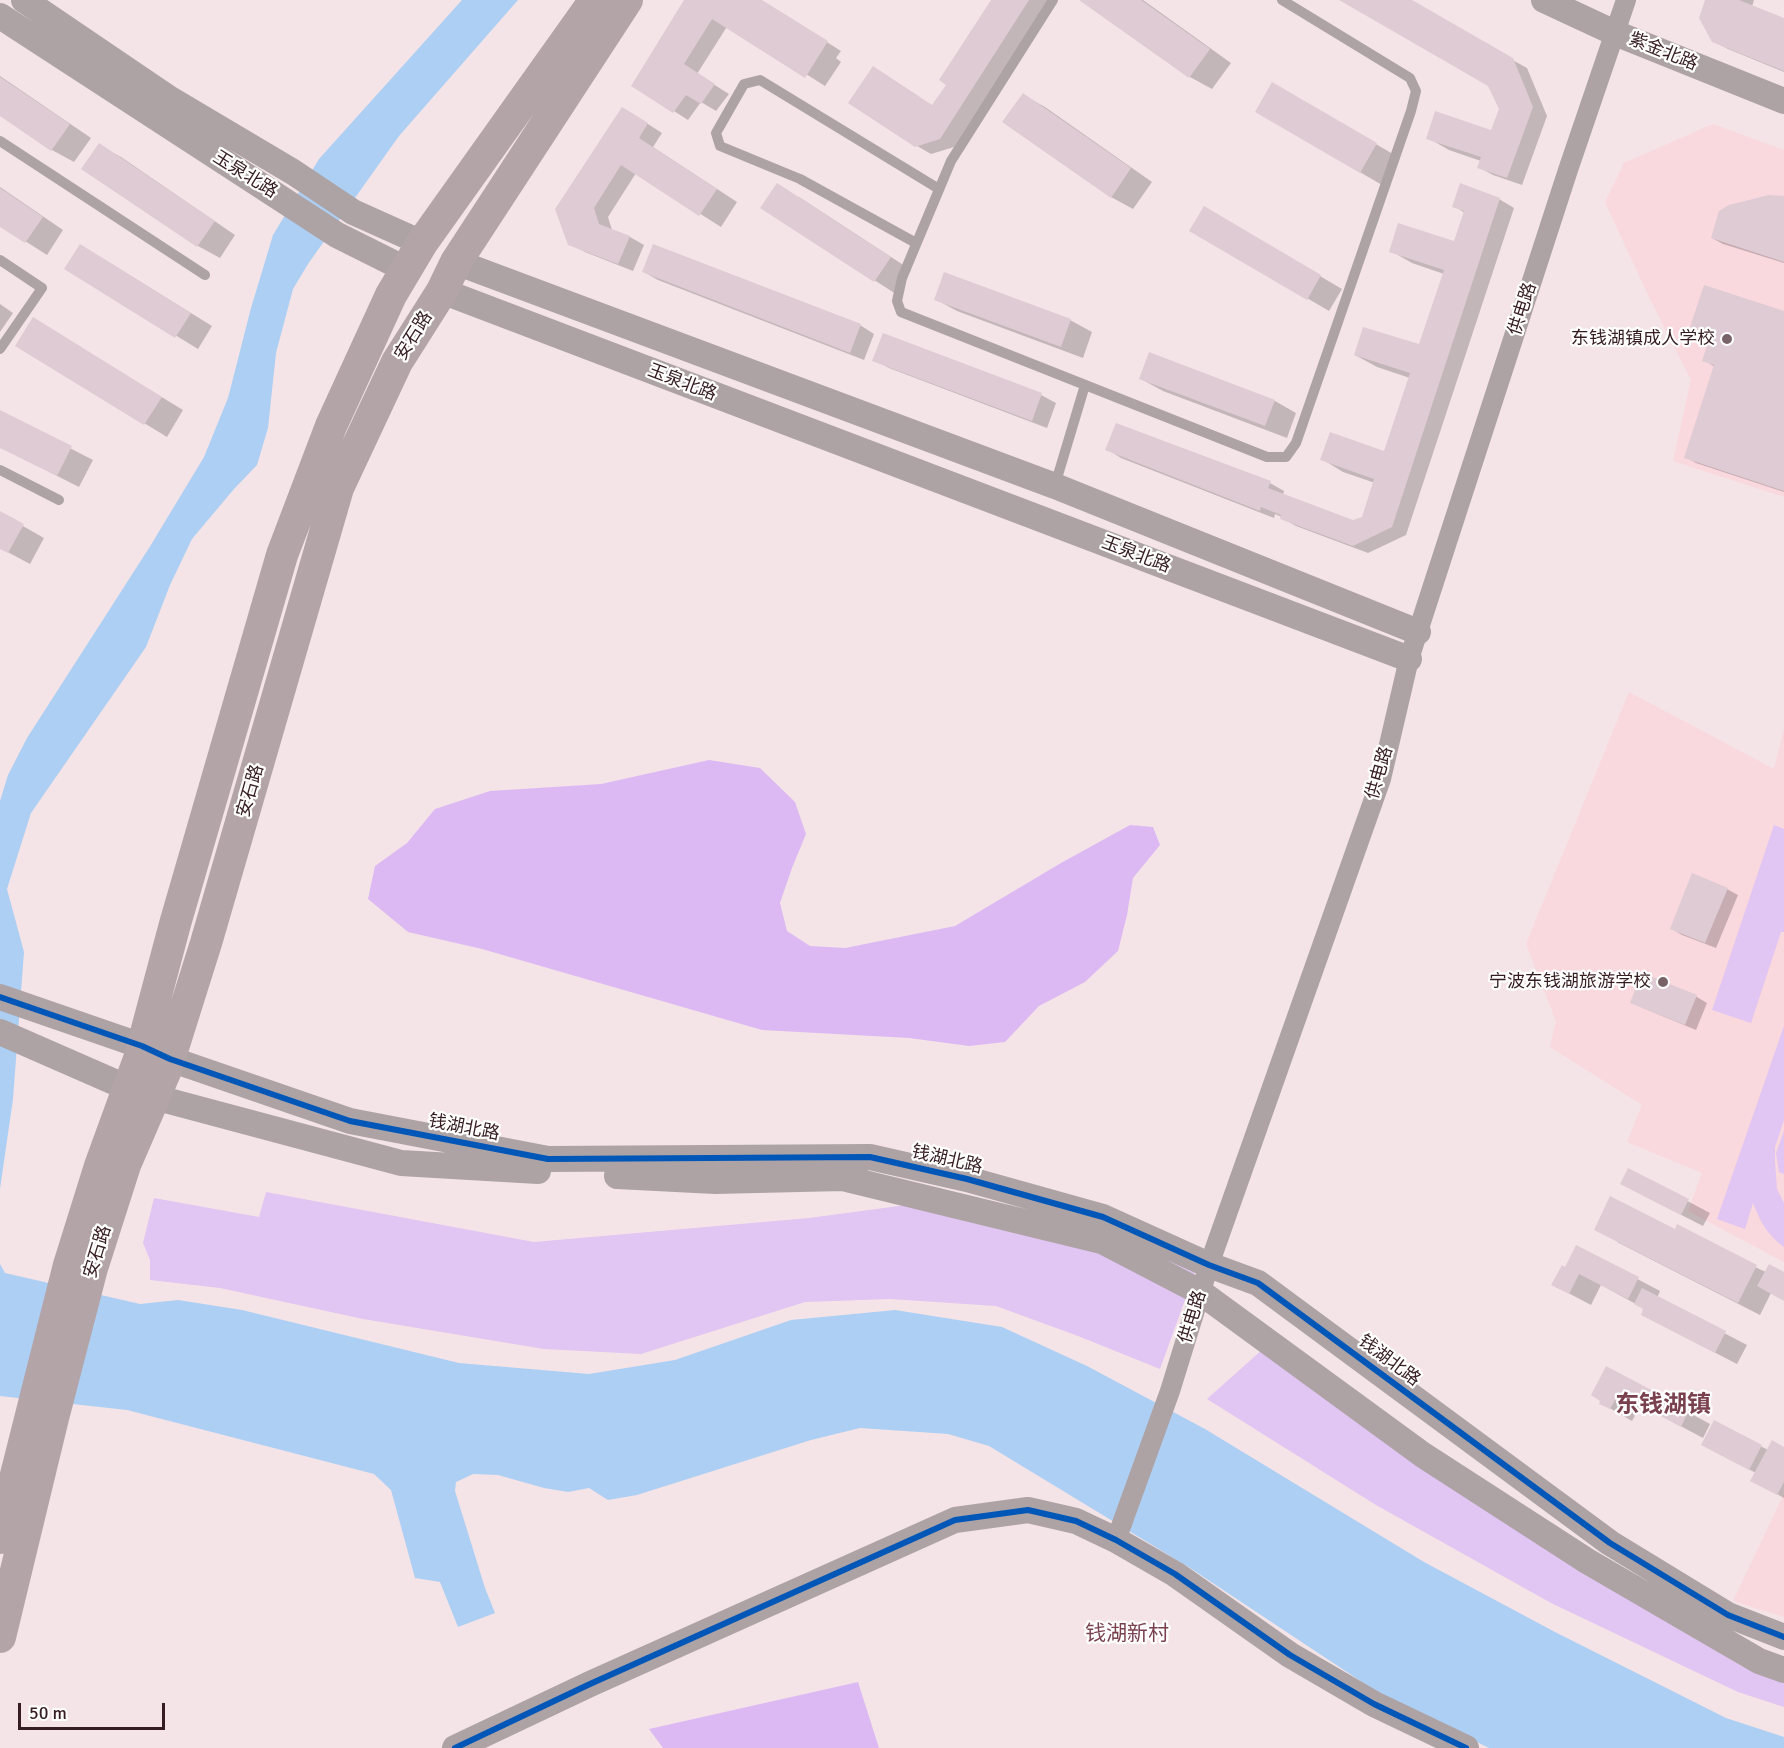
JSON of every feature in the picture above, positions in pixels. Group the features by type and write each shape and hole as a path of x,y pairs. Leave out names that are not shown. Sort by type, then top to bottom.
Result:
{"main road":[{"name":"安石路","path":"156,1053 178,914 282,555 332,426 391,295 422,243 594,0"},
{"name":"安石路","path":"0,1637 42,1414 80,1267 100,1166 141,1093 238,837 338,488 397,362 442,291 456,262 627,0"},
{"name":"玉泉北路","path":"422,243 456,262"},
{"name":"玉泉北路","path":"407,270 442,291"},
{"name":"安石路","path":"0,1538 42,1414"}],"street":[{"name":"玉泉北路","path":"24,0 170,99 293,172 353,212 422,243"},
{"name":"紫金北路","path":"1544,0 1615,33 1784,101"},
{"name":"供电路","path":"1120,1530 1170,1391 1209,1265 1381,779 1409,659 1568,170 1626,0"},
{"name":"玉泉北路","path":"0,16 337,235 407,270"},
{"name":"玉泉北路","path":"456,262 1055,486 1418,632"},
{"name":"玉泉北路","path":"442,291 1409,659"},
{"name":"钱湖北路","path":"0,997 350,1120 548,1159 870,1157 967,1179 1103,1217 1209,1265 1258,1283 1610,1543 1728,1615 1784,1637"},
{"name":"钱湖北路","path":"0,1032 141,1093 401,1163 715,1181 843,1178 1102,1241 1200,1292 1432,1462 1587,1561 1759,1661 1784,1670"},
{"path":"455,1748 590,1684 955,1520 1028,1510 1120,1530 1175,1574 1290,1655 1374,1704 1466,1748"}],"lane":[{"path":"1053,0 951,161 902,278 897,301 901,312 1267,458 1286,457 1296,443 1416,91 1410,78 1282,0"},
{"path":"916,243 800,179 720,146 716,134 744,84 760,80 939,189"},
{"path":"0,141 205,275"},
{"path":"0,260 42,288 0,349"},
{"path":"1055,486 1085,385"},
{"path":"0,470 59,500"}],"shaded area":[{"name":"东钱湖镇成人学校","path":"1713,124 1784,150 1784,497 1673,461 1691,380 1605,202 1624,163"},
{"name":"宁波东钱湖旅游学校","path":"1629,692 1774,769 1784,729 1784,1262 1688,1211 1702,1173 1627,1142 1642,1105 1550,1047 1556,1021 1526,944"},
{"path":"709,760 760,768 795,802 806,834 780,903 787,931 810,946 845,948 955,926 1130,825 1153,827 1160,845 1133,878 1118,951 1085,982 1039,1006 1005,1042 969,1046 909,1038 762,1030 482,949 408,932 368,899 375,866 407,843 435,809 490,791 601,784"},
{"path":"1774,825 1784,829 1784,932 1781,932 1751,1023 1712,1010"},
{"path":"1784,1026 1784,1120 1775,1147 1775,1162 1777,1189 1784,1203 1784,1247 1765,1228 1753,1203 1745,1229 1717,1219"},
{"path":"1784,1131 1784,1174 1779,1172 1776,1153"},
{"path":"266,1192 534,1242 809,1218 899,1206 993,1205 1198,1264 1160,1369 996,1306 890,1299 805,1302 641,1354 544,1349 363,1319 220,1288 150,1280 150,1260 143,1243 154,1198 259,1217"},
{"path":"1263,1349 1582,1569 1743,1667 1784,1677 1784,1707 1738,1692 1551,1603 1376,1505 1207,1399"},
{"path":"1784,1494 1784,1617 1733,1601"},
{"path":"858,1682 879,1748 663,1748 649,1729"}],"water":[{"path":"462,0 518,0 399,136 308,264 293,289 276,353 268,428 257,465 192,539 170,585 146,647 31,813 7,889 24,952 13,1099 0,1189 0,801 8,775 27,738 149,548 204,457 228,398 273,235 319,159"},
{"path":"0,1264 5,1273 140,1304 178,1300 242,1310 459,1363 589,1374 675,1360 791,1320 895,1310 1002,1327 1087,1366 1205,1429 1424,1562 1555,1632 1726,1718 1784,1737 1784,1748 1489,1748 1371,1688 1190,1568 989,1446 948,1434 860,1428 811,1440 637,1495 608,1500 589,1488 568,1492 498,1475 473,1474 456,1482 455,1491 495,1613 458,1627 440,1582 415,1578 391,1490 374,1474 127,1410 0,1396"}],"building":[{"path":"684,0 762,0 828,41 805,78 712,19 684,64 715,84 701,104 686,95 673,113 631,86"},
{"path":"991,0 1029,0 940,139 915,147 848,103 873,66 932,105 946,85 939,80"},
{"path":"1079,0 1141,0 1210,49 1189,78"},
{"path":"1339,0 1412,0 1513,58 1533,107 1507,178 1477,168 1481,157 1426,139 1435,111 1491,130 1499,109 1488,86"},
{"path":"1705,0 1739,0 1784,18 1784,71 1712,42 1699,18"},
{"path":"0,77 70,124 51,151 0,116"},
{"path":"1272,82 1377,143 1360,173 1255,112"},
{"path":"1023,93 1131,168 1111,198 1002,122"},
{"path":"622,107 648,123 639,138 717,189 699,216 621,165 594,208 599,224 630,236 618,264 568,245 555,209"},
{"path":"99,143 215,221 197,247 81,169"},
{"path":"777,183 891,257 874,282 760,208"},
{"path":"1460,183 1500,198 1392,527 1353,546 1280,519 1281,515 1261,507 1260,511 1105,450 1116,423 1271,481 1268,488 1353,520 1362,517 1374,479 1320,460 1330,432 1384,451 1410,373 1354,355 1363,327 1419,344 1444,270 1389,252 1398,223 1454,241 1464,211 1452,207"},
{"path":"0,188 43,217 25,243 0,227"},
{"path":"1769,195 1784,196 1784,262 1711,238 1719,211 1729,205"},
{"path":"1204,206 1321,275 1307,300 1189,231"},
{"path":"80,244 191,313 175,338 64,269"},
{"path":"653,244 861,324 850,353 642,272"},
{"path":"944,272 1071,319 1061,347 934,300"},
{"path":"1704,285 1784,311 1784,491 1684,458 1714,365 1702,361 1711,334 1690,327"},
{"path":"33,317 162,397 144,425 15,346"},
{"path":"883,333 1042,393 1032,421 872,361"},
{"path":"1149,352 1275,400 1265,426 1139,379"},
{"path":"0,410 72,446 57,476 0,448"},
{"path":"0,511 24,524 8,553 0,549"},
{"path":"1692,873 1728,888 1705,943 1670,929"},
{"path":"1642,973 1697,995 1685,1025 1630,1003"},
{"path":"1628,1168 1689,1199 1681,1215 1620,1184"},
{"path":"1610,1196 1675,1229 1677,1224 1757,1265 1738,1303 1594,1230"},
{"path":"1576,1245 1639,1277 1628,1299 1579,1274 1569,1294 1551,1285 1562,1265 1565,1267"},
{"path":"1769,1264 1784,1272 1784,1301 1757,1286"},
{"path":"1642,1288 1726,1331 1715,1353 1641,1315 1643,1309 1634,1304"},
{"path":"1606,1366 1689,1410 1681,1427 1619,1393 1610,1409 1599,1404 1600,1401 1591,1395"},
{"path":"1714,1420 1762,1445 1749,1470 1701,1445"},
{"path":"1772,1440 1784,1447 1784,1482 1777,1495 1750,1481"}],"cycle path":[{"path":"0,997 350,1121 548,1159 870,1157 967,1179 1103,1217 1209,1265 1258,1283 1610,1543 1728,1615 1784,1637"},
{"path":"455,1748 590,1684 955,1520 1028,1510 1076,1521 1116,1540 1175,1574 1290,1655 1374,1704 1466,1748"}],"place":[{"name":"东钱湖镇成人学校","path":"1727,339"},
{"name":"宁波东钱湖旅游学校","path":"1663,982"}],"district":[{"name":"东钱湖镇","path":"1663,1406"},
{"name":"钱湖新村","path":"1127,1634"}]}
